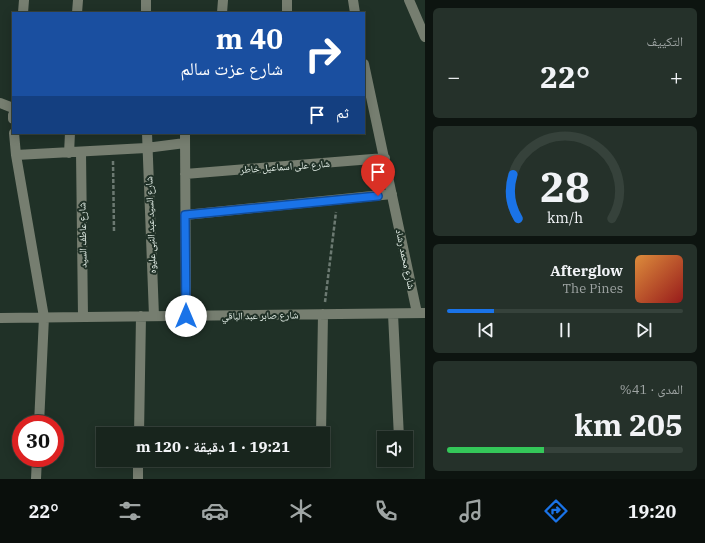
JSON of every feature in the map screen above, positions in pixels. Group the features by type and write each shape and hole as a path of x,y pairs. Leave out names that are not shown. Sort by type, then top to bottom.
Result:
{"street":[{"path":"23,12 24,0"},
{"path":"77,12 78,0"},
{"path":"146,0 146,12"},
{"path":"222,12 223,0"},
{"path":"286,12 287,0"},
{"path":"352,0 355,12"},
{"path":"409,0 425,36"},
{"name":"شارع محمد رشاد","path":"365,68 392,194 421,313"},
{"path":"0,103 12,108"},
{"path":"14,134 16,155 44,317 40,415"},
{"path":"69,153 70,134"},
{"name":"شارع السيد عبد النبى عليوه","path":"147,134 146,148 154,316"},
{"path":"16,155 113,151 146,148 185,138 186,316"},
{"name":"شارع عاطف السيد","path":"80,152 83,317"},
{"name":"شارع على اسماعيل خاطر","path":"185,174 385,158"},
{"path":"185,215 392,194"},
{"name":"شارع صابر عبد الباقي","path":"0,318 421,313"},
{"path":"321,427 323,314"},
{"path":"393,314 399,431"},
{"path":"139,427 141,316"},
{"path":"36,479 37,467"},
{"path":"138,467 138,479"}],"path":[{"path":"113,151 114,231"},
{"path":"323,314 337,200"}],"route":[{"path":"186,316 185,215 378,196"}]}
